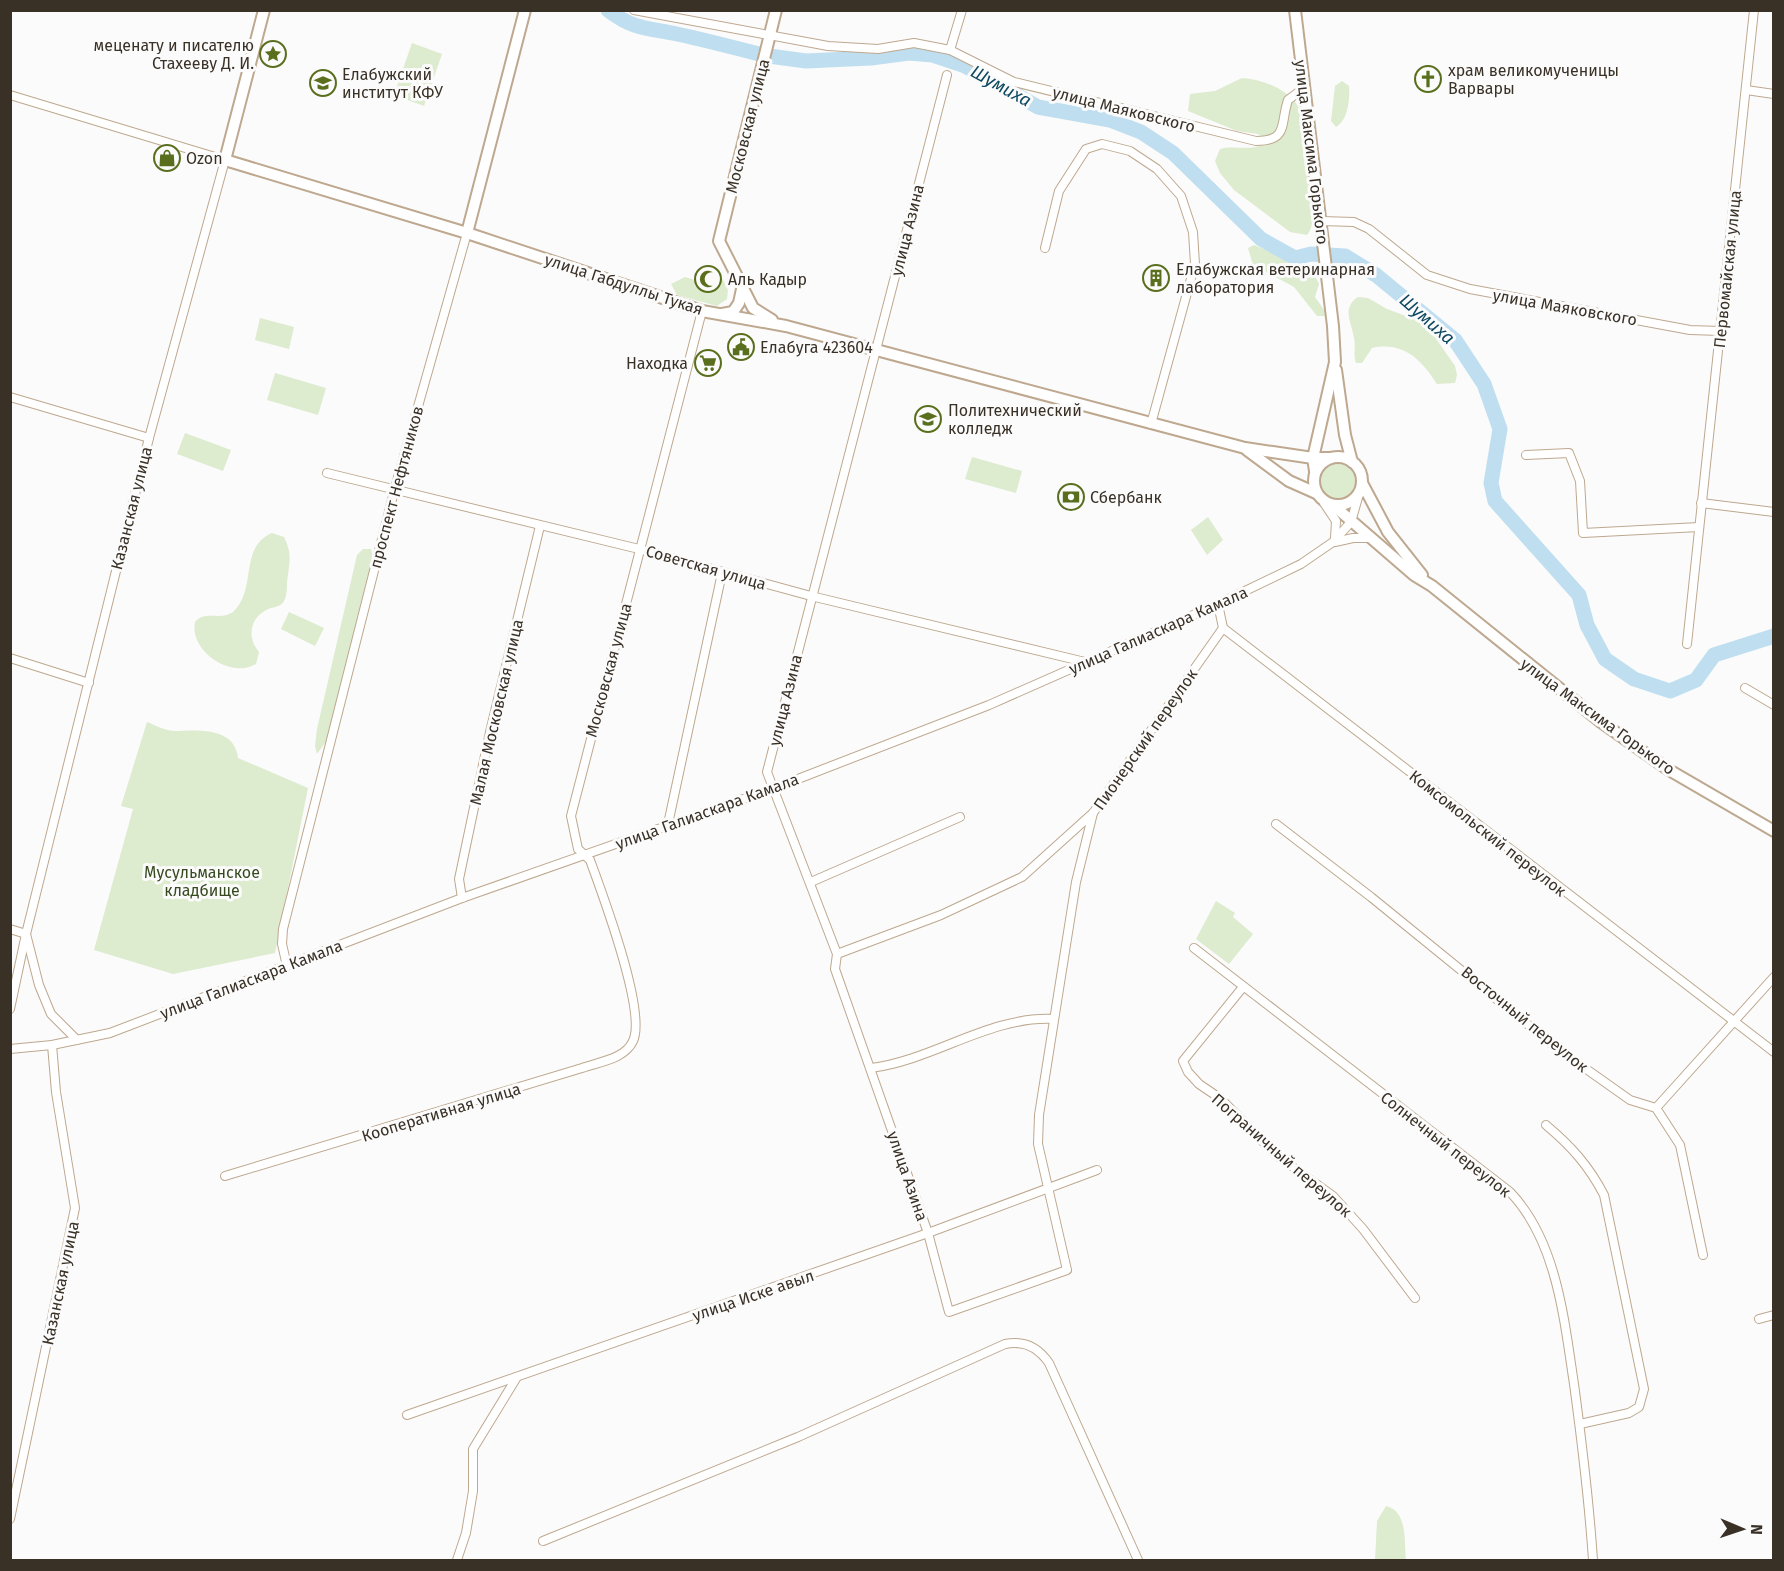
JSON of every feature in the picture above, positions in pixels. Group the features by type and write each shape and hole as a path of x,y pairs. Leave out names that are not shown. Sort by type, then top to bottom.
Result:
{"main road":[{"name":"Казанская улица","path":"225,160 264,10"},
{"name":"проспект Нефтяников","path":"467,233 525,10"},
{"name":"Московская улица","path":"742,290 719,241 776,10"},
{"name":"улица Максима Горького","path":"1294,10 1345,435 1352,462 1362,475 1360,489 1399,547 1432,586"},
{"name":"улица Габдуллы Тукая","path":"225,160 467,233 702,311 786,326 1245,448 1313,458 1331,458"},
{"path":"718,314 733,312 739,303 742,290"},
{"path":"742,290 753,308 764,317 786,326"},
{"name":"улица Максима Горького","path":"1335,363 1313,458 1316,493 1414,575 1432,586 1601,722 1670,770 1773,831"},
{"name":"улица Габдуллы Тукая","path":"1245,448 1289,481 1316,493"},
{"path":"1315,471 1325,460 1331,458 1342,457 1352,462"},
{"path":"1328,504 1347,504 1360,489"}],"street":[{"name":"улица Маяковского","path":"634,10 736,28 769,37 858,49 878,49 914,43 950,50 1014,81 1256,141 1270,141 1277,137 1281,131 1288,99 1304,88"},
{"path":"950,50 962,10"},
{"name":"Первомайская улица","path":"1687,644 1754,10"},
{"name":"улица Азина","path":"947,75 767,772 837,954 835,969 927,1233 949,1312 1066,1270 1048,1189"},
{"path":"1746,90 1773,94"},
{"name":"улица Габдуллы Тукая","path":"10,95 225,160"},
{"path":"1045,248 1059,191 1086,149 1102,144 1130,151 1157,169 1181,196 1193,232 1195,264 1150,424"},
{"name":"Казанская улица","path":"10,1009 26,934 149,438 225,160"},
{"name":"улица Маяковского","path":"1321,222 1354,222 1369,229 1427,275 1470,289 1690,330 1720,331"},
{"name":"проспект Нефтяников","path":"287,966 282,944 283,929 395,489 467,233"},
{"name":"Московская улица","path":"637,1023 626,969 609,913 590,860 578,849 572,829 572,805 702,311"},
{"path":"10,397 149,438"},
{"path":"1526,455 1569,453 1580,481 1582,533 1699,526"},
{"name":"Советская улица","path":"327,473 639,549 811,596 1085,662"},
{"name":"улица Галиаскара Камала","path":"10,1049 52,1045 110,1033 462,898 772,789 989,705 1218,604 1301,564 1333,542 1351,522 1360,489"},
{"path":"1701,503 1773,512"},
{"path":"1328,504 1336,521 1333,542 1353,538 1373,539"},
{"name":"Малая Московская улица","path":"462,898 459,879 490,732 540,525"},
{"path":"668,824 722,573"},
{"path":"1218,604 1223,628"},
{"name":"Пионерский переулок","path":"837,954 941,915 1022,877 1093,813 1223,628"},
{"name":"Комсомольский переулок","path":"1223,628 1773,1052"},
{"path":"10,658 89,682"},
{"path":"1745,688 1773,705"},
{"path":"1048,1189 1038,1144 1041,1092 1076,882 1093,813"},
{"path":"811,882 960,817"},
{"name":"Восточный переулок","path":"1275,824 1380,904 1558,1049 1630,1100 1656,1108"},
{"path":"10,928 26,934 39,985 51,1014 77,1040"},
{"name":"Солнечный переулок","path":"1194,948 1510,1192 1522,1204 1543,1243 1564,1321 1580,1424 1593,1560"},
{"path":"1703,1256 1680,1145 1656,1108 1773,977"},
{"name":"Пограничный переулок","path":"1242,987 1183,1061 1188,1072 1221,1099 1276,1155 1333,1196 1363,1229 1415,1298"},
{"path":"871,1068 894,1063 1017,1020 1053,1019"},
{"name":"Кооперативная улица","path":"225,1176 363,1136 619,1055 633,1042 637,1023"},
{"name":"Казанская улица","path":"10,1519 75,1208 56,1092 52,1045"},
{"path":"1546,1125 1575,1149 1604,1195 1644,1389 1639,1407 1629,1413 1580,1424"},
{"name":"улица Иске авыл","path":"407,1415 927,1233 1097,1170"},
{"path":"1759,1319 1773,1315"},
{"path":"543,1541 798,1437 1005,1344 1022,1343 1036,1348 1049,1363 1138,1560"},
{"path":"457,1560 466,1533 473,1491 473,1449 517,1377"}],"green space":[{"path":"412,43 442,54 424,106 394,95"},
{"path":"1242,78 1265,82 1279,89 1286,93 1299,108 1304,158 1313,209 1311,228 1307,235 1290,232 1234,190 1220,173 1215,161 1220,149 1257,147 1262,145 1262,137 1258,134 1237,131 1188,111 1190,94 1215,91"},
{"path":"1342,81 1349,86 1348,103 1346,114 1336,127 1331,121 1335,86"},
{"path":"1254,245 1280,256 1292,266 1315,276 1319,284 1315,297 1324,310 1325,316 1317,316 1294,287 1253,265 1248,248"},
{"path":"685,277 719,287 722,278 728,290 727,299 717,306 677,295 671,284"},
{"path":"1358,297 1368,298 1387,309 1425,323 1455,366 1457,375 1455,383 1437,384 1418,360 1393,347 1372,348 1362,363 1356,363 1355,341 1349,311 1353,301"},
{"path":"260,318 294,327 289,349 255,340"},
{"path":"275,373 326,388 318,415 267,400"},
{"path":"185,433 231,450 223,471 177,454"},
{"path":"972,457 1022,471 1016,493 965,479"},
{"path":"1339,462 1352,468 1358,481 1352,494 1339,500 1326,494 1320,481 1326,468"},
{"path":"1208,517 1223,540 1207,555 1191,530"},
{"path":"272,533 284,537 289,549 285,599 283,603 262,613 254,623 253,641 259,652 256,664 246,668 224,665 214,660 198,643 195,622 204,616 224,616 234,611 245,591 255,548 262,539"},
{"path":"363,549 371,549 373,557 327,740 317,754 315,746 317,729 357,555"},
{"path":"289,612 324,628 315,646 281,629"},
{"name":"Мусульманское кладбище","path":"147,722 172,731 214,732 230,741 238,758 308,788 275,953 173,974 94,950 133,809 121,806"},
{"path":"1216,901 1235,913 1233,917 1253,934 1229,964 1196,939"},
{"path":"1386,1506 1398,1514 1404,1528 1406,1560 1375,1560 1377,1521"}],"waterway":[{"name":"Шумиха","path":"608,10 617,17 641,27 759,54"},
{"name":"Шумиха","path":"769,56 806,61 871,58 909,53 932,55 965,66 1038,107 1110,120 1141,132 1173,153 1261,239 1295,258 1311,254 1345,256 1376,275 1455,340 1484,384 1500,429 1491,483 1495,501 1579,595 1587,625 1605,659 1634,679 1670,691 1696,680 1714,655 1774,636"}],"place":[{"name":"меценату и писателю Стахееву Д. И.","path":"273,54"},
{"name":"храм великомученицы Варвары","path":"1428,79"},
{"name":"Елабужский институт КФУ","path":"323,83"},
{"name":"Ozon","path":"167,158"},
{"name":"Елабужская ветеринарная лаборатория","path":"1156,278"},
{"name":"Аль Кадыр","path":"708,279"},
{"name":"Елабуга 423604","path":"741,347"},
{"name":"Находка","path":"708,363"},
{"name":"Политехнический колледж","path":"928,419"},
{"name":"Сбербанк","path":"1071,497"}]}
